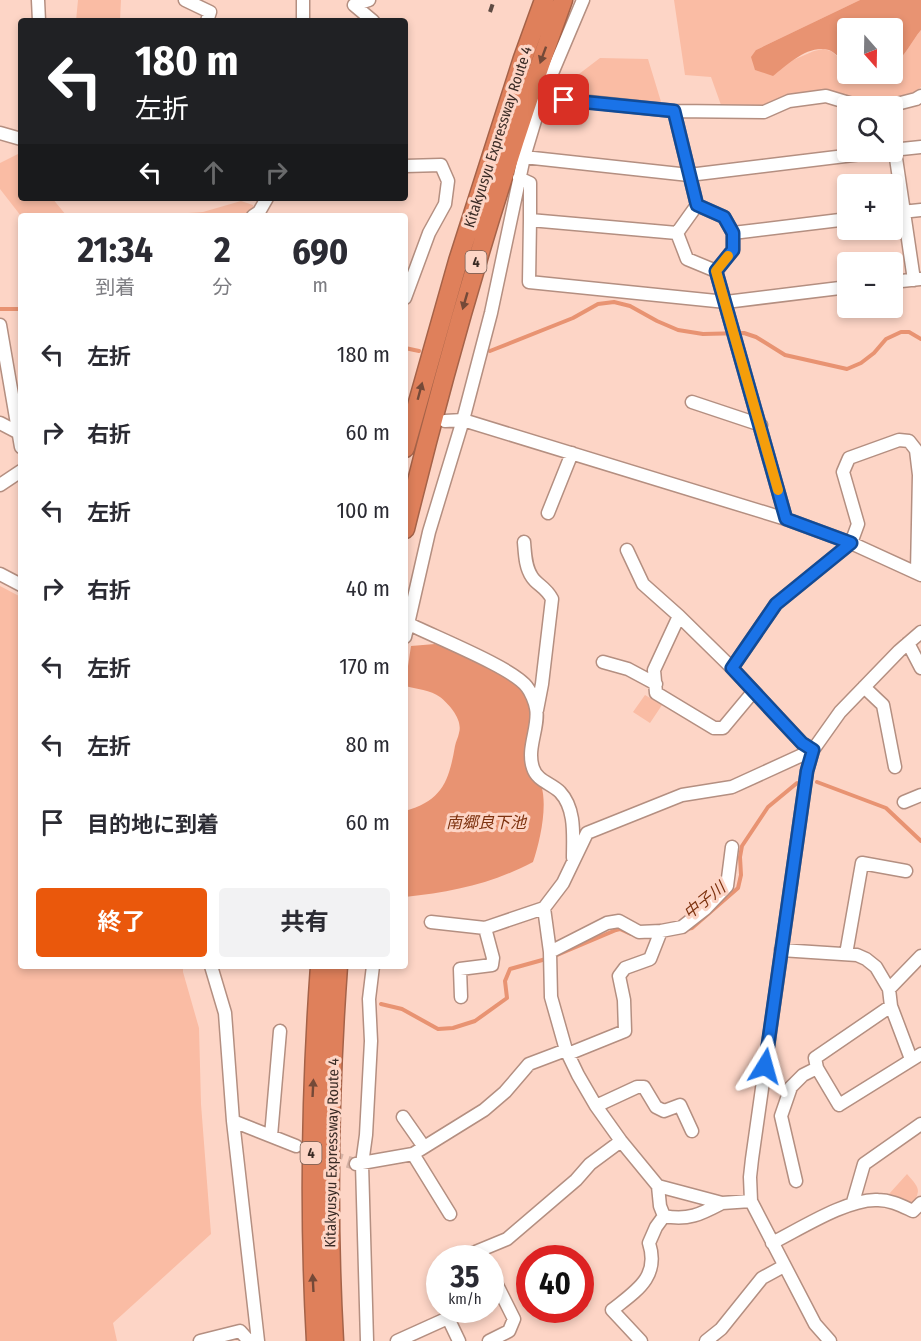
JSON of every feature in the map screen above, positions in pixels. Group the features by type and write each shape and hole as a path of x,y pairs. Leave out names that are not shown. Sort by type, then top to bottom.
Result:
{"highway":[{"name":"Kitakyusyu Expressway Route 4","path":"408,438 479,192 522,58 544,0"},
{"name":"Kitakyusyu Expressway Route 4","path":"408,517 475,266 507,162 563,0"},
{"name":"Kitakyusyu Expressway Route 4","path":"316,1341 310,1190 320,969"},
{"name":"Kitakyusyu Expressway Route 4","path":"334,1341 329,1213 338,969"}],"street":[{"path":"38,0 39,18"},
{"path":"185,0 210,12 208,18"},
{"path":"303,0 303,18"},
{"path":"369,0 354,5 369,18"},
{"path":"408,615 429,532 491,314 524,157 542,98 583,0"},
{"path":"542,98 674,111 764,112 789,101 826,96 837,99"},
{"path":"903,102 921,96"},
{"path":"674,111 697,205 724,217 733,233 733,250 716,271"},
{"path":"0,133 18,138"},
{"path":"903,149 921,147"},
{"path":"524,157 688,175 837,157"},
{"path":"408,166 441,165 448,181 445,204 429,233 408,290"},
{"path":"519,178 530,183 529,282 726,302 837,288"},
{"path":"677,233 697,205"},
{"path":"903,212 921,210"},
{"path":"530,220 677,233"},
{"path":"733,233 837,220"},
{"path":"903,230 918,279 903,281"},
{"path":"677,233 687,259 716,271 738,342 786,519"},
{"path":"0,325 18,422"},
{"path":"692,402 761,425"},
{"path":"445,420 462,420 786,519 851,543 919,574 919,475 916,450 909,441 899,440 849,458 843,472 858,524 851,543 776,604 732,668"},
{"path":"0,423 18,432"},
{"path":"548,513 572,453"},
{"path":"0,485 18,473"},
{"path":"524,542 526,564 532,578 547,590 552,599 543,684 531,752 533,768 542,780 559,791 568,804 572,822 574,862"},
{"path":"627,550 643,584 732,668 802,743 813,750"},
{"path":"0,574 18,583"},
{"path":"679,616 654,670 656,693 714,728 723,728 753,692"},
{"path":"408,624 507,671 527,686 537,710"},
{"path":"830,1341 815,1324 751,1202 752,1159 807,771 813,750 840,712 921,632"},
{"path":"908,643 921,668"},
{"path":"603,662 628,669 656,684"},
{"path":"864,687 883,705 895,767"},
{"path":"431,922 485,928 544,908 563,883 587,833 682,795 732,787 813,750"},
{"path":"904,802 921,795"},
{"path":"550,952 607,923 619,921 639,932 682,927 705,909 727,886 732,846"},
{"path":"846,954 861,863 906,871"},
{"path":"544,908 550,952 552,997 567,1052 597,1106 621,1141 658,1186 660,1206 664,1216"},
{"path":"461,997 460,969 492,965 494,958 485,928"},
{"path":"358,1164 418,1150 484,1110 505,1092 529,1064 625,1031 624,1000 619,976 625,968 650,959 662,931"},
{"path":"781,950 846,954 866,959 876,967 889,989 891,1006 916,1057 839,1105 817,1068 815,1058 891,1006"},
{"path":"889,989 921,956"},
{"path":"212,969 225,1013 232,1122 258,1341"},
{"path":"367,1341 358,1164 366,1135 372,1041 369,999 373,969"},
{"path":"271,1136 279,1031"},
{"path":"796,1181 781,1116 790,1087 803,1075 817,1068"},
{"path":"597,1106 637,1087 644,1087 656,1107 664,1111 680,1105 692,1131"},
{"path":"403,1117 450,1214"},
{"path":"232,1122 297,1146"},
{"path":"853,1202 864,1164 921,1124"},
{"path":"497,1245 576,1180 590,1164 621,1141"},
{"path":"658,1186 722,1203 751,1202"},
{"path":"772,1243 853,1202 878,1200 896,1203 914,1211 921,1203"},
{"path":"664,1216 679,1219 702,1213 722,1203"},
{"path":"641,1341 612,1310 642,1286 652,1267 653,1255 649,1243 664,1216"},
{"path":"706,1341 721,1329 762,1278 784,1266"},
{"path":"489,1341 509,1331 514,1319 504,1299"},
{"path":"397,1341 447,1318 459,1341"},
{"path":"200,1341 240,1331 249,1341"}],"shaded area":[{"path":"78,0 121,0 120,18 76,18"},
{"path":"674,0 860,0 756,50 793,60 814,51 823,49 831,51 837,56 837,84 903,84 903,55 921,30 921,87 914,93 901,96 850,96 825,90 790,95 763,106 721,105 711,77 685,75"},
{"path":"600,58 648,59 662,105 554,93"},
{"path":"18,154 18,201 54,201 64,213 19,213 0,189 0,163"},
{"path":"241,201 253,205 256,213 188,213 203,212"},
{"path":"0,586 18,595 18,969 183,969 199,1028 201,1104 211,1234 113,1323 117,1341 0,1341"},
{"path":"645,695 662,705 650,723 633,712"},
{"path":"907,1174 918,1189 912,1206 889,1194"}],"water":[{"path":"860,0 921,0 921,30 903,55 903,18 837,18 837,56 829,50 813,50 791,61 773,76 755,70 751,57 756,50"},
{"name":"南郷良下池","path":"435,644 491,667 518,685 527,696 531,707 527,755 529,764 540,782 544,803 542,824 533,862 502,876 471,886 408,897 408,810 428,802 442,788 450,770 460,728 455,713 440,697 428,691 408,687 411,646"}],"waterway":[{"path":"490,351 573,318 598,304 614,302 630,306 678,330 703,334 744,333 756,337 785,355 847,369 861,363 886,339 901,332 909,332 921,339"},
{"path":"0,309 18,309"},
{"path":"408,349 419,351"},
{"name":"中子川","path":"817,782 886,808 921,841"},
{"name":"中子川","path":"687,929 692,928 738,888 742,846 768,807 797,783"},
{"name":"中子川","path":"557,955 616,930 620,929 631,934"},
{"name":"中子川","path":"381,1004 402,1009 438,1029 453,1028 475,1021 507,998 505,981 510,969 546,959"}],"tunnel":[{"path":"296,1146 355,1164"}],"railway":[{"path":"490,12 494,0"}],"slow traffic":[{"path":"728,256 716,271 738,342 778,490"}],"route":[{"path":"564,100 674,111 697,205 724,217 733,233 733,250 716,271 738,342 786,519 851,543 776,604 732,668 802,743 813,750 807,771 765,1066"}]}
